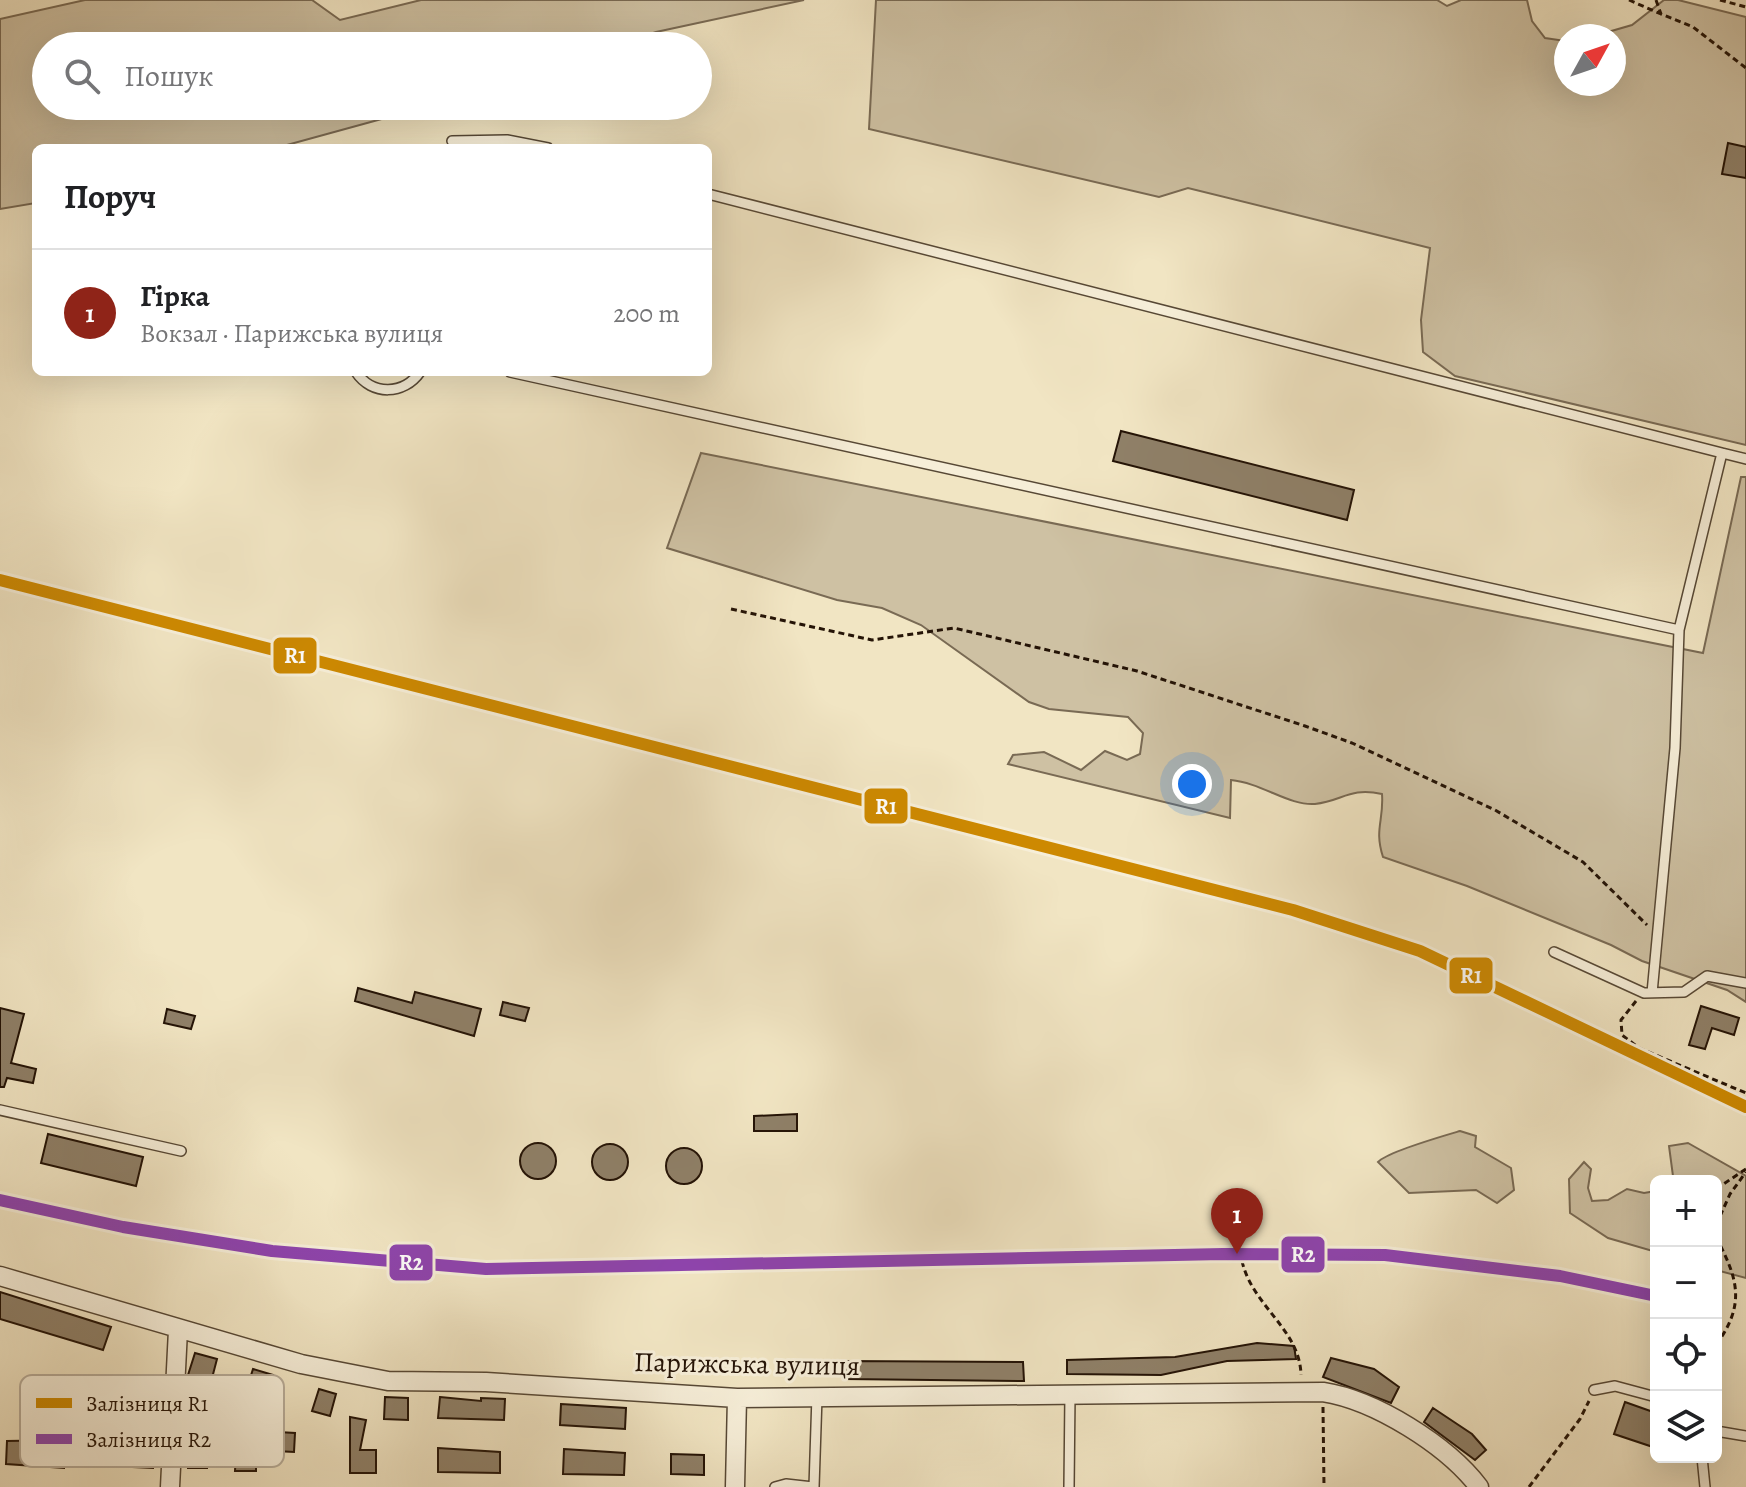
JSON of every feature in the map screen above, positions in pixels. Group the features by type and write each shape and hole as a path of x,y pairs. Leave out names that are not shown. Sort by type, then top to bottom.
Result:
{"street":[{"name":"Парижська вулиця","path":"0,1276 330,1372 388,1381 486,1382 737,1398 1070,1392 1323,1392 1349,1398 1421,1436 1459,1463 1479,1487"},
{"path":"176,1375 178,1330"},
{"path":"735,1487 737,1398"},
{"path":"170,1487 171,1467"}],"lane":[{"path":"452,141 507,140 528,144"},
{"path":"712,195 1746,459"},
{"path":"361,376 373,387 388,390 402,388 416,376"},
{"path":"528,376 1679,630"},
{"path":"1648,993 1657,936 1675,748 1679,630 1722,453"},
{"path":"1554,952 1648,993 1684,992 1707,976 1746,983"},
{"path":"0,1110 181,1151"},
{"path":"1594,1390 1615,1386 1650,1395"},
{"path":"1069,1487 1070,1392"},
{"path":"775,1487 786,1484 814,1487 817,1396"},
{"path":"1722,1432 1746,1436"},
{"path":"1703,1463 1705,1487"}],"path":[{"path":"1629,0 1693,27 1746,68"},
{"path":"1656,0 1661,14"},
{"path":"1720,0 1746,7"},
{"path":"731,609 872,640 954,628 1137,671 1305,726 1352,743 1495,810 1583,862 1657,936"},
{"path":"1648,993 1621,1020 1622,1035 1639,1048 1746,1093"},
{"path":"1722,1185 1746,1171"},
{"path":"1722,1212 1746,1171"},
{"path":"1721,1247 1735,1274 1738,1293 1733,1318 1722,1335"},
{"path":"1242,1261 1246,1279 1295,1343 1300,1360 1301,1391"},
{"path":"1529,1487 1580,1419 1594,1390"},
{"path":"1323,1392 1324,1487"}],"shaded area":[{"path":"85,0 312,0 340,20 421,0 804,0 656,32 32,32 32,120 378,120 291,144 32,144 32,204 0,209 0,19"},
{"path":"876,0 1437,0 1447,6 1461,0 1527,0 1532,21 1545,38 1554,39 1554,96 1626,96 1626,27 1664,0 1678,0 1746,17 1746,445 1455,376 1423,352 1421,320 1430,248 1188,188 1159,197 869,129"},
{"path":"701,453 1703,653 1741,477 1746,477 1746,1002 1727,990 1642,961 1611,945 1467,886 1383,857 1379,839 1382,794 1354,793 1325,802 1305,804 1231,780 1230,818 1008,764 1013,755 1044,752 1081,770 1105,751 1127,760 1140,754 1143,733 1128,717 1049,709 1029,702 921,625 882,608 837,600 667,548"},
{"path":"1460,1131 1476,1136 1475,1147 1511,1168 1514,1190 1497,1203 1476,1190 1409,1193 1378,1162 1403,1149"},
{"path":"1688,1143 1746,1176 1746,1278 1722,1272 1722,1175 1673,1175 1669,1146"},
{"path":"1584,1162 1591,1169 1588,1188 1592,1201 1608,1200 1627,1189 1650,1192 1650,1250 1608,1238 1570,1213 1569,1179"}],"building":[{"path":"1728,143 1746,147 1746,178 1722,174"},
{"path":"1121,431 1354,490 1347,520 1113,461"},
{"path":"358,988 412,1003 415,992 481,1009 474,1036 355,1001"},
{"path":"503,1002 529,1008 525,1021 500,1015"},
{"path":"1701,1006 1739,1018 1734,1035 1712,1028 1705,1049 1689,1045"},
{"path":"0,1008 24,1014 11,1063 36,1069 33,1083 7,1078 4,1087 0,1087"},
{"path":"167,1009 195,1016 191,1029 164,1023"},
{"path":"797,1114 797,1131 754,1131 754,1116"},
{"path":"48,1134 143,1157 136,1186 41,1163"},
{"path":"538,1143 550,1149 556,1161 550,1173 538,1179 526,1173 520,1161 526,1149"},
{"path":"610,1144 622,1150 628,1162 622,1174 610,1180 598,1174 592,1162 598,1150"},
{"path":"684,1148 696,1154 702,1166 696,1178 684,1184 672,1178 666,1166 672,1154"},
{"path":"0,1292 111,1327 103,1350 0,1319"},
{"path":"1257,1343 1294,1346 1296,1359 1227,1361 1161,1375 1067,1374 1067,1360 1175,1357"},
{"path":"195,1353 217,1359 213,1375 188,1375"},
{"path":"1331,1358 1374,1369 1399,1387 1391,1403 1323,1377"},
{"path":"843,1361 1023,1362 1024,1381 845,1379"},
{"path":"253,1369 273,1375 251,1375"},
{"path":"319,1389 336,1394 330,1416 312,1411"},
{"path":"385,1397 408,1398 408,1420 384,1419"},
{"path":"440,1397 481,1401 481,1398 505,1399 504,1420 438,1418"},
{"path":"1625,1402 1650,1411 1650,1446 1614,1434"},
{"path":"561,1404 626,1408 625,1429 560,1425"},
{"path":"1433,1408 1472,1434 1486,1450 1475,1460 1424,1422"},
{"path":"350,1417 366,1420 360,1450 376,1450 376,1473 350,1473"},
{"path":"284,1432 295,1433 294,1452 284,1451"},
{"path":"7,1441 20,1441 20,1465 6,1464"},
{"path":"438,1448 500,1452 500,1473 438,1472"},
{"path":"564,1449 625,1453 624,1475 563,1474"},
{"path":"671,1454 704,1455 704,1475 671,1474"},
{"path":"235,1467 256,1467 256,1471 235,1471"}],"rail line":[{"name":"R1","path":"0,580 1293,910 1420,951 1746,1107"},
{"name":"R2","path":"0,1200 123,1227 272,1251 486,1269 1223,1254 1385,1255 1560,1276 1650,1295"}],"place":[{"name":"Гірка","path":"1237,1254"}]}
